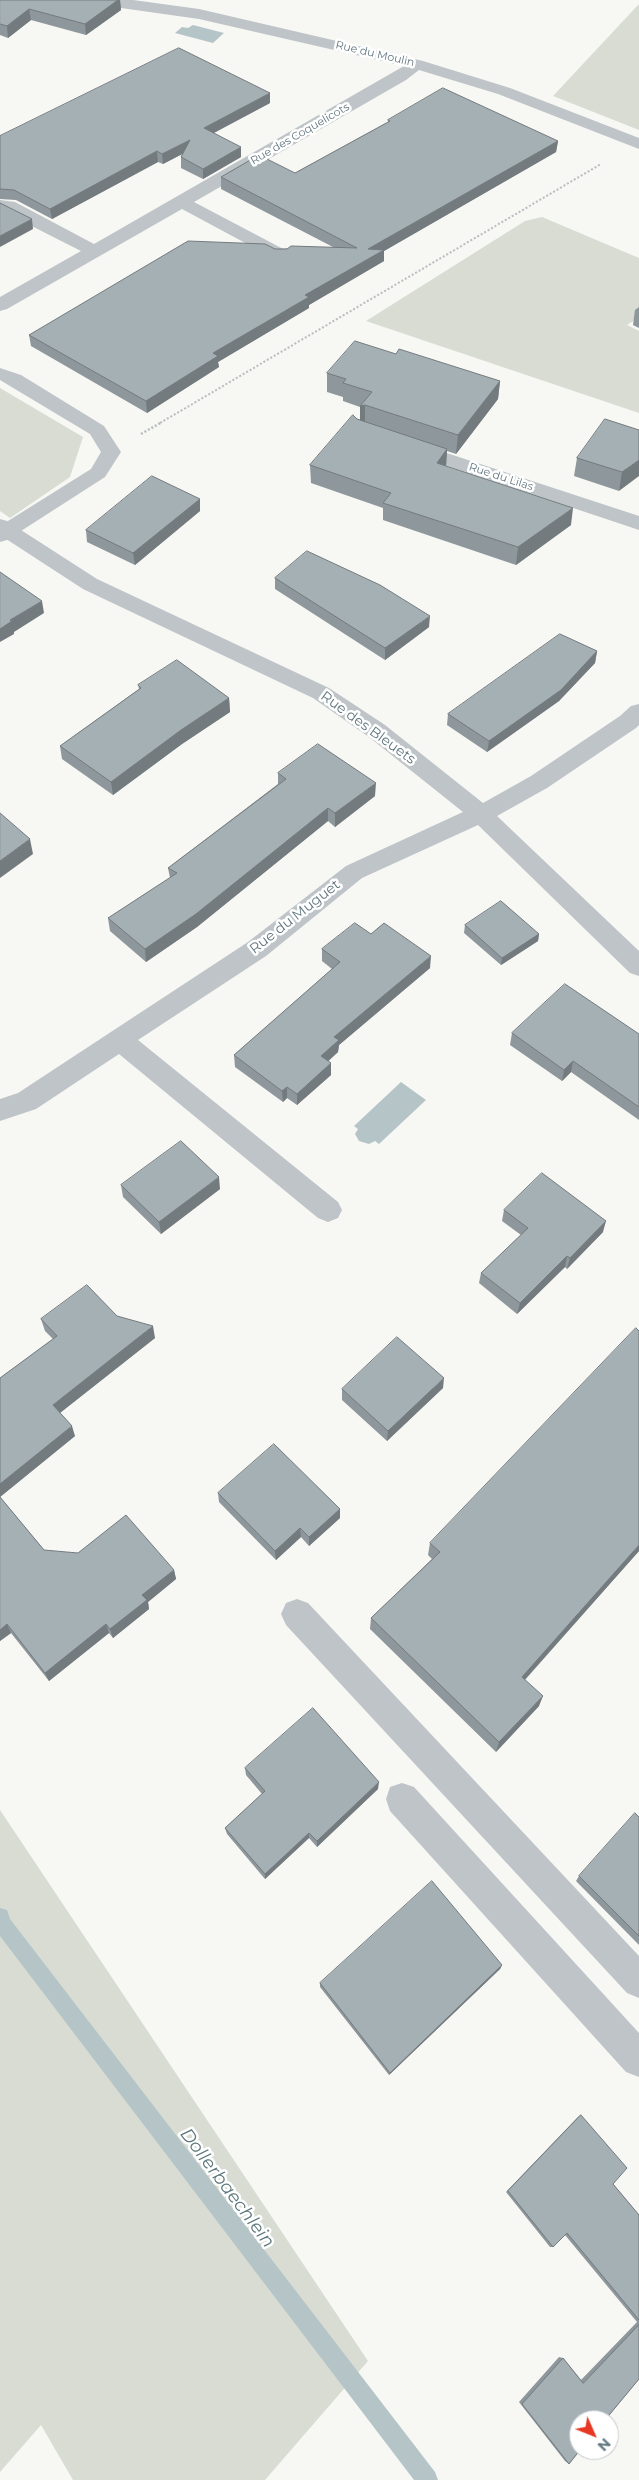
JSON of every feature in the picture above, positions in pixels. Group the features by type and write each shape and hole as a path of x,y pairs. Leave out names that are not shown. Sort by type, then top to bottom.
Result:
{"street":[{"name":"Rue du Moulin","path":"100,0 199,14 417,64 504,91 638,143"},
{"name":"Rue des Coquelicots","path":"0,305 400,77 417,64"},
{"path":"182,202 281,255"},
{"path":"0,205 9,206 94,250"},
{"path":"0,374 14,379 97,430 111,452 98,473 2,530"},
{"name":"Rue du Lilas","path":"391,441 639,523"},
{"name":"Rue des Bleuets","path":"2,530 90,584 321,693 377,731 481,814 639,966"},
{"path":"481,814 539,782 628,722 639,712"},
{"name":"Rue du Muguet","path":"0,1110 27,1101 257,948 354,872 481,814"},
{"path":"120,1040 328,1210"},
{"path":"298,1614 639,1981"},
{"path":"402,1799 639,2059"}],"path":[{"path":"111,452 638,143"}],"shaded area":[{"path":"639,4 639,130 553,96"},
{"path":"193,25 224,33 213,43 175,33 182,27 188,28"},
{"path":"542,217 639,258 639,317 627,325 639,331 639,413 366,321 525,221"},
{"path":"0,388 83,437 70,477 10,518 0,511"},
{"path":"401,1082 426,1100 379,1144 375,1141 369,1144 359,1141 355,1134 358,1129 354,1126"},
{"path":"0,1810 368,2361 265,2480 73,2480 41,2425 0,2472"}],"building":[{"path":"0,0 118,0 85,24 29,9 7,26 0,24"},
{"path":"179,48 270,93 204,128 241,147 203,169 181,157 190,140 162,154 157,151 50,209 14,190 0,189 0,136"},
{"path":"443,88 558,141 368,249 384,250 305,295 309,297 213,353 218,356 146,401 29,335 188,241 265,244 275,249 287,249 291,246 357,248 221,177 259,155 295,173 390,121 388,120"},
{"path":"0,203 32,219 0,236"},
{"path":"355,341 396,354 399,349 500,381 458,435 365,405 360,406 372,392 343,383 346,379 327,373"},
{"path":"353,415 357,419 447,449 437,463 573,508 518,547 383,503 391,493 310,465"},
{"path":"605,419 639,430 639,460 622,472 577,458"},
{"path":"152,476 200,499 133,553 86,530"},
{"path":"307,551 380,585 430,616 385,648 275,578"},
{"path":"0,572 42,601 10,620 12,621 0,629"},
{"path":"560,634 597,651 561,690 489,741 448,714"},
{"path":"177,660 229,698 181,730 111,782 60,746 141,688 138,685"},
{"path":"318,744 376,783 335,813 328,808 196,914 145,949 108,918 177,873 168,868 286,779 278,773"},
{"path":"0,813 30,839 0,861"},
{"path":"501,901 539,934 502,958 465,925"},
{"path":"355,923 371,934 384,923 431,956 334,1037 339,1040 321,1056 331,1063 297,1094 287,1087 282,1091 234,1055 340,962 322,949"},
{"path":"565,984 639,1034 639,1107 573,1061 564,1070 512,1033"},
{"path":"181,1141 219,1177 159,1222 121,1185"},
{"path":"542,1173 606,1221 570,1258 567,1256 520,1303 481,1273 528,1228 504,1210"},
{"path":"87,1285 117,1316 153,1326 53,1405 72,1426 0,1484 0,1378 57,1336 41,1319"},
{"path":"636,1328 639,1331 639,1545 522,1677 543,1696 499,1742 371,1618 440,1552 430,1543"},
{"path":"397,1337 444,1378 388,1431 342,1389"},
{"path":"274,1444 340,1509 309,1537 300,1528 275,1551 218,1493"},
{"path":"0,1497 44,1550 78,1553 126,1515 174,1570 142,1595 147,1600 110,1629 106,1624 45,1673 7,1624 0,1630"},
{"path":"313,1708 379,1782 317,1841 309,1833 265,1874 225,1828 265,1791 245,1768"},
{"path":"635,1813 639,1817 639,1936 579,1876"},
{"path":"432,1881 502,1965 390,2073 320,1983"},
{"path":"581,2115 627,2168 613,2184 639,2215 639,2320 567,2233 553,2247 508,2191"},
{"path":"639,2325 639,2379 613,2410 569,2410 569,2460 572,2460 569,2464 522,2404 563,2358 583,2383"}],"waterway":[{"name":"Dollerbaechlein","path":"0,1917 3,1925 427,2480"}]}
